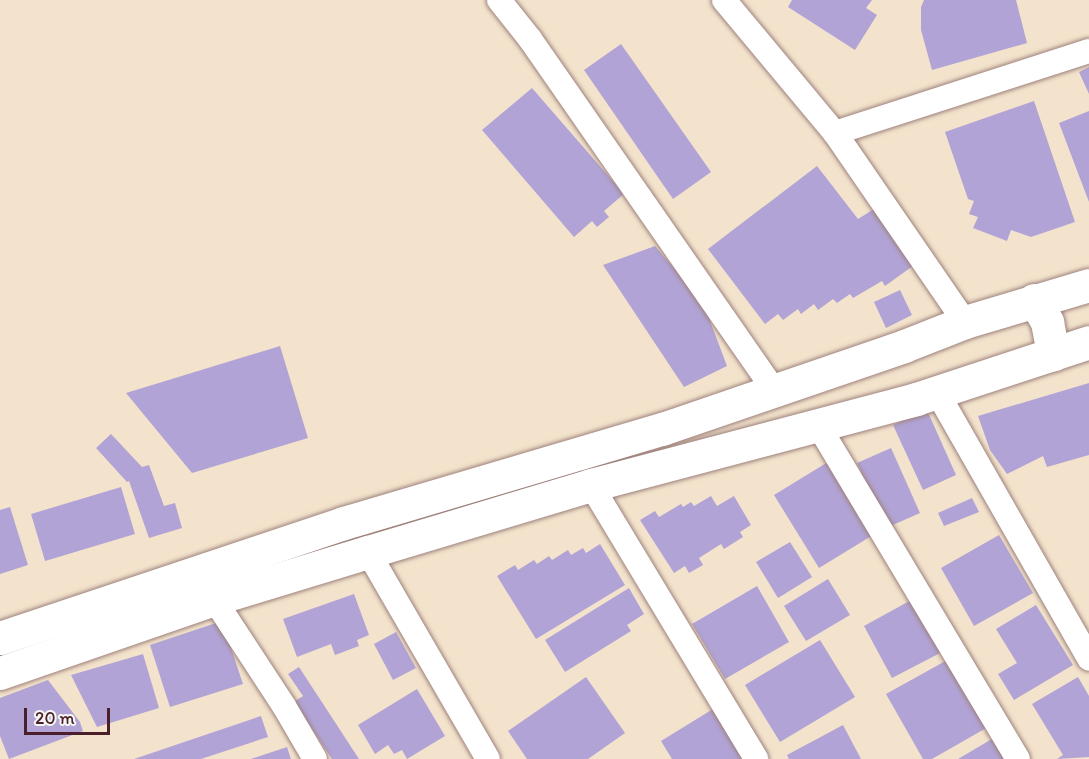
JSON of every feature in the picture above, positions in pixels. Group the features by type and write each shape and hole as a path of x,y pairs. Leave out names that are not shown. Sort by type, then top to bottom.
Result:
{"main road":[{"path":"0,638 344,523 662,429 904,346 965,322 1089,285"},
{"path":"1034,300 1047,322 1053,354"},
{"path":"0,673 214,599 368,552 591,485 927,395 1089,342"},
{"path":"904,346 909,387 927,395"}],"street":[{"path":"499,0 530,39 774,390"},
{"path":"724,0 835,133 965,322"},
{"path":"835,133 1089,51"},
{"path":"927,395 1089,659"},
{"path":"818,425 1018,759"},
{"path":"591,485 756,759"},
{"path":"368,552 488,759"},
{"path":"214,599 284,706 315,759"}],"building":[{"path":"792,0 872,0 866,8 877,15 855,50 788,7"},
{"path":"924,0 1016,0 1027,43 932,70 921,30 921,7"},
{"path":"621,44 711,172 673,199 584,70"},
{"path":"1089,67 1089,94 1079,72"},
{"path":"532,88 624,194 604,211 609,217 597,227 592,221 574,237 482,130"},
{"path":"1034,101 1075,222 1031,237 1011,230 1007,241 973,228 978,217 969,214 974,201 968,199 945,132"},
{"path":"1089,111 1089,202 1059,123"},
{"path":"817,166 858,219 874,209 917,263 885,286 882,281 853,298 850,294 837,303 833,299 818,310 814,304 801,314 798,309 783,320 778,314 765,324 708,249"},
{"path":"655,246 703,302 727,366 684,387 603,265"},
{"path":"900,290 912,315 886,328 874,302"},
{"path":"280,346 308,438 192,473 126,393"},
{"path":"1089,383 1089,455 1047,467 1043,456 1007,474 990,450 978,416"},
{"path":"927,410 956,475 923,490 893,425"},
{"path":"111,434 142,467 149,465 164,506 175,503 182,528 149,538 129,481 127,482 96,448"},
{"path":"891,448 920,513 886,528 857,463"},
{"path":"828,462 873,535 819,568 774,495"},
{"path":"121,487 135,534 45,561 31,514"},
{"path":"711,496 717,506 734,496 751,525 740,532 743,537 724,549 721,544 699,558 703,565 689,573 685,566 674,573 640,520 655,511 659,517 681,504 683,507 691,502 694,506"},
{"path":"972,498 979,512 944,526 938,513"},
{"path":"10,507 28,565 0,574 0,510"},
{"path":"999,535 1033,593 974,626 941,568"},
{"path":"790,542 812,577 778,598 756,562"},
{"path":"600,544 625,585 536,639 497,576 515,565 518,570 534,560 537,564 549,556 552,560 568,550 571,555 583,548 586,553"},
{"path":"828,579 850,615 806,641 784,606"},
{"path":"757,586 789,642 725,679 692,624"},
{"path":"629,588 644,614 627,625 631,631 565,672 545,640"},
{"path":"354,594 369,635 357,640 359,646 335,655 331,644 297,657 283,619"},
{"path":"913,599 942,652 892,678 864,626"},
{"path":"1036,605 1073,665 1014,700 998,674 1017,663 996,629"},
{"path":"222,621 243,684 170,707 150,645"},
{"path":"396,632 416,668 393,680 374,644"},
{"path":"820,640 855,697 780,742 745,685"},
{"path":"143,654 159,708 97,727 71,675"},
{"path":"949,659 988,727 932,759 923,759 886,694"},
{"path":"299,667 359,759 332,759 294,702 303,696 288,674"},
{"path":"586,677 625,733 588,759 527,759 508,731"},
{"path":"1078,677 1089,696 1089,757 1057,759 1063,755 1032,704"},
{"path":"48,680 80,722 83,731 9,759 0,736 0,698"},
{"path":"417,689 445,736 407,759 402,750 394,754 388,745 375,754 358,725"},
{"path":"713,709 744,759 672,759 661,741"},
{"path":"261,716 268,737 201,759 134,759"},
{"path":"843,725 861,759 789,759 787,755"},
{"path":"997,736 1011,759 958,759"},
{"path":"287,747 291,759 251,759"}]}
